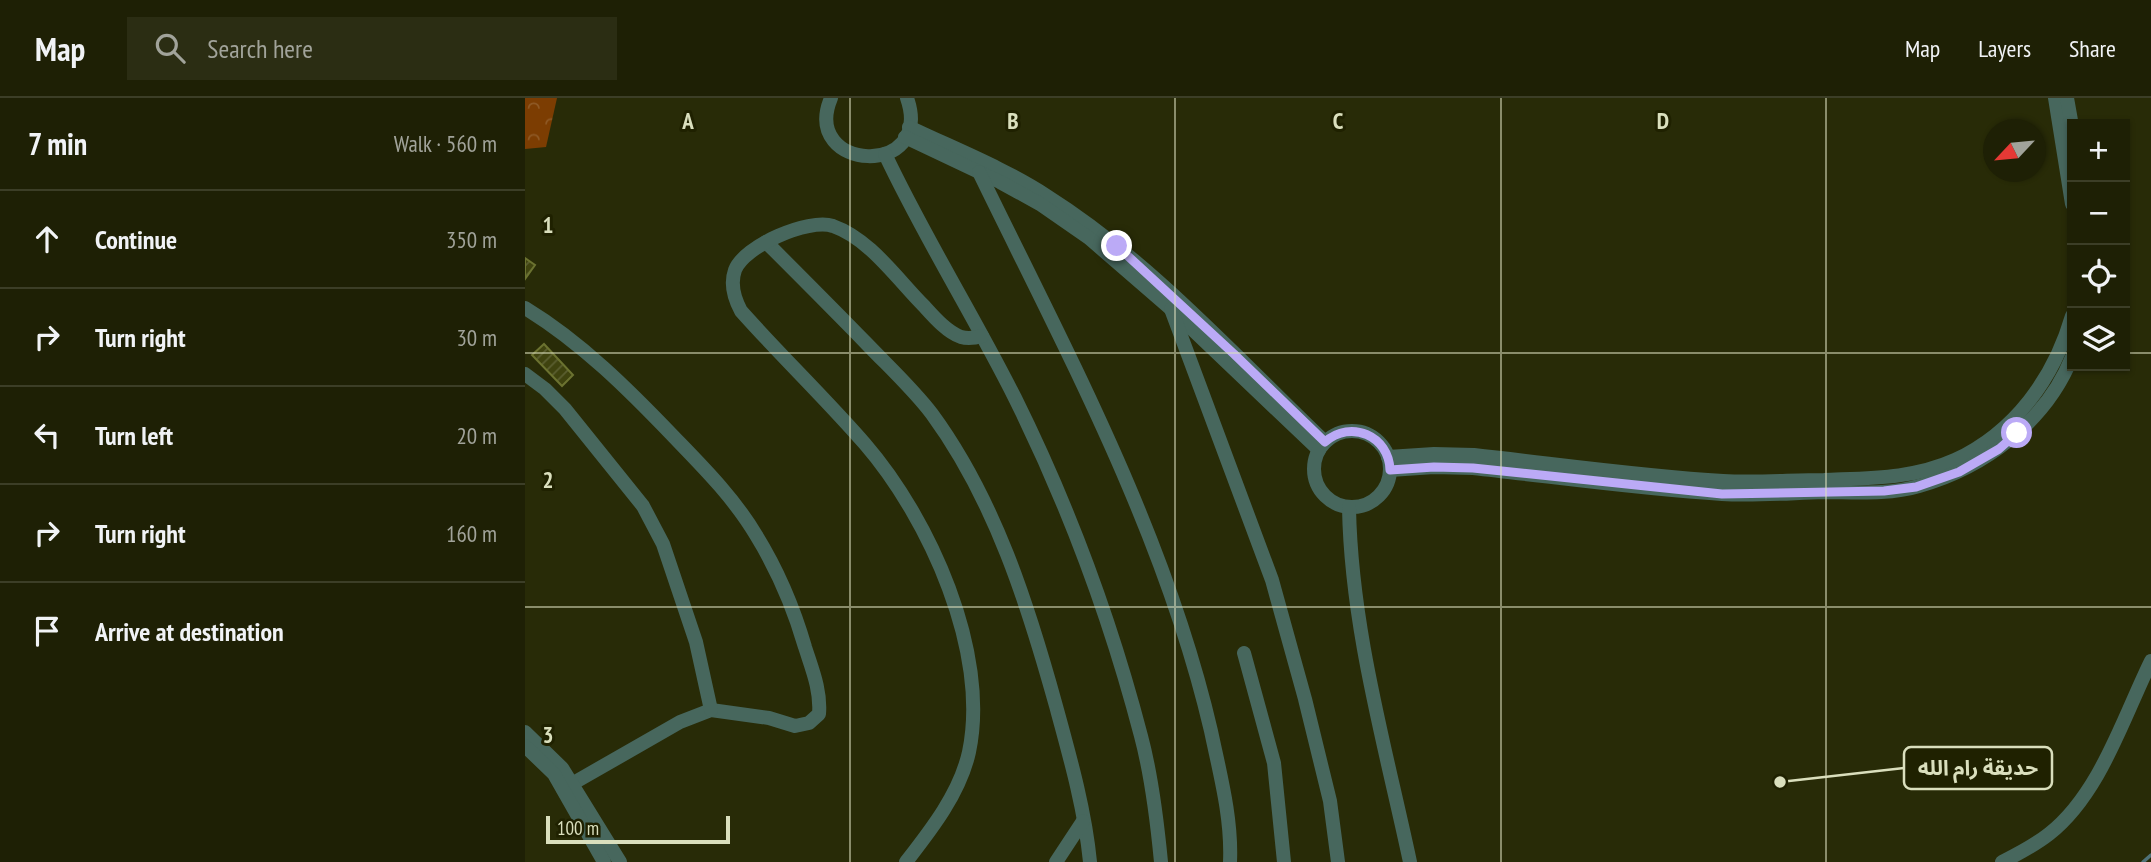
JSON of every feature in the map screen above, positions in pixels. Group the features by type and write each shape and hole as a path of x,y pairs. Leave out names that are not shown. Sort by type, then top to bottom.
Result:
{"street":[{"path":"830,98 828,126 842,147 864,157 885,154 894,149 907,132 911,114 907,98"},
{"path":"2055,98 2068,182"},
{"path":"2067,98 2071,119"},
{"path":"907,132 1040,204 1089,238 1322,446"},
{"path":"907,132 1005,172 1046,195 1095,229 1179,302 1322,446"},
{"path":"885,154 1015,398 1047,468 1090,576 1142,738 1155,806 1161,862"},
{"path":"979,172 1096,411 1160,564 1204,701 1227,806 1230,862"},
{"path":"906,862 956,787 968,754 975,709 972,673 963,635 925,533 893,482 866,445 761,334 736,302 733,280 741,260 767,242 797,229 830,225 862,242 933,316 955,334 964,338 982,336"},
{"path":"767,242 931,413 958,454 984,502 1013,570 1038,641 1070,756 1090,862"},
{"path":"525,308 578,345 647,410 713,478 755,533 771,561 801,632 820,697 819,714 809,723 795,726 711,710 680,722 568,786"},
{"path":"1171,309 1272,580 1330,801 1338,862"},
{"path":"1389,463 1433,454 1474,456 1723,481 1883,478 1913,474 1954,460 1973,450 2008,424 2048,376 2067,334"},
{"path":"1389,463 1473,468 1722,494 1884,491 1916,487 1959,472 1999,449 2033,417 2059,383 2067,367"},
{"path":"525,374 565,409 643,506 663,544 696,642 711,710"},
{"path":"1357,431 1378,440 1389,463 1388,482 1381,495 1369,504 1349,507 1333,502 1318,486 1314,464 1322,446 1342,432 1357,431"},
{"path":"1349,507 1350,552 1358,619 1410,862"},
{"path":"1244,653 1274,763 1284,862"},
{"path":"2002,862 2049,834 2069,816 2105,764 2151,662"},
{"path":"525,732 547,751 620,862"},
{"path":"525,746 568,786 604,862"},
{"path":"1056,862 1083,821"}],"green space":[{"path":"525,98 557,98 546,147 525,149"}],"building":[{"path":"525,258 535,265 525,279"},
{"path":"544,344 573,375 562,386 532,355"}],"waterway":[{"path":"2143,862 2151,855"}],"place":[{"name":"حديقة رام الله","path":"1780,782"}],"route":[{"path":"1117,246 1325,442 1342,432 1357,431 1372,436 1387,452 1390,470 1473,468 1744,495 1884,491 1916,487 1959,472 1999,449 2017,433"}]}
